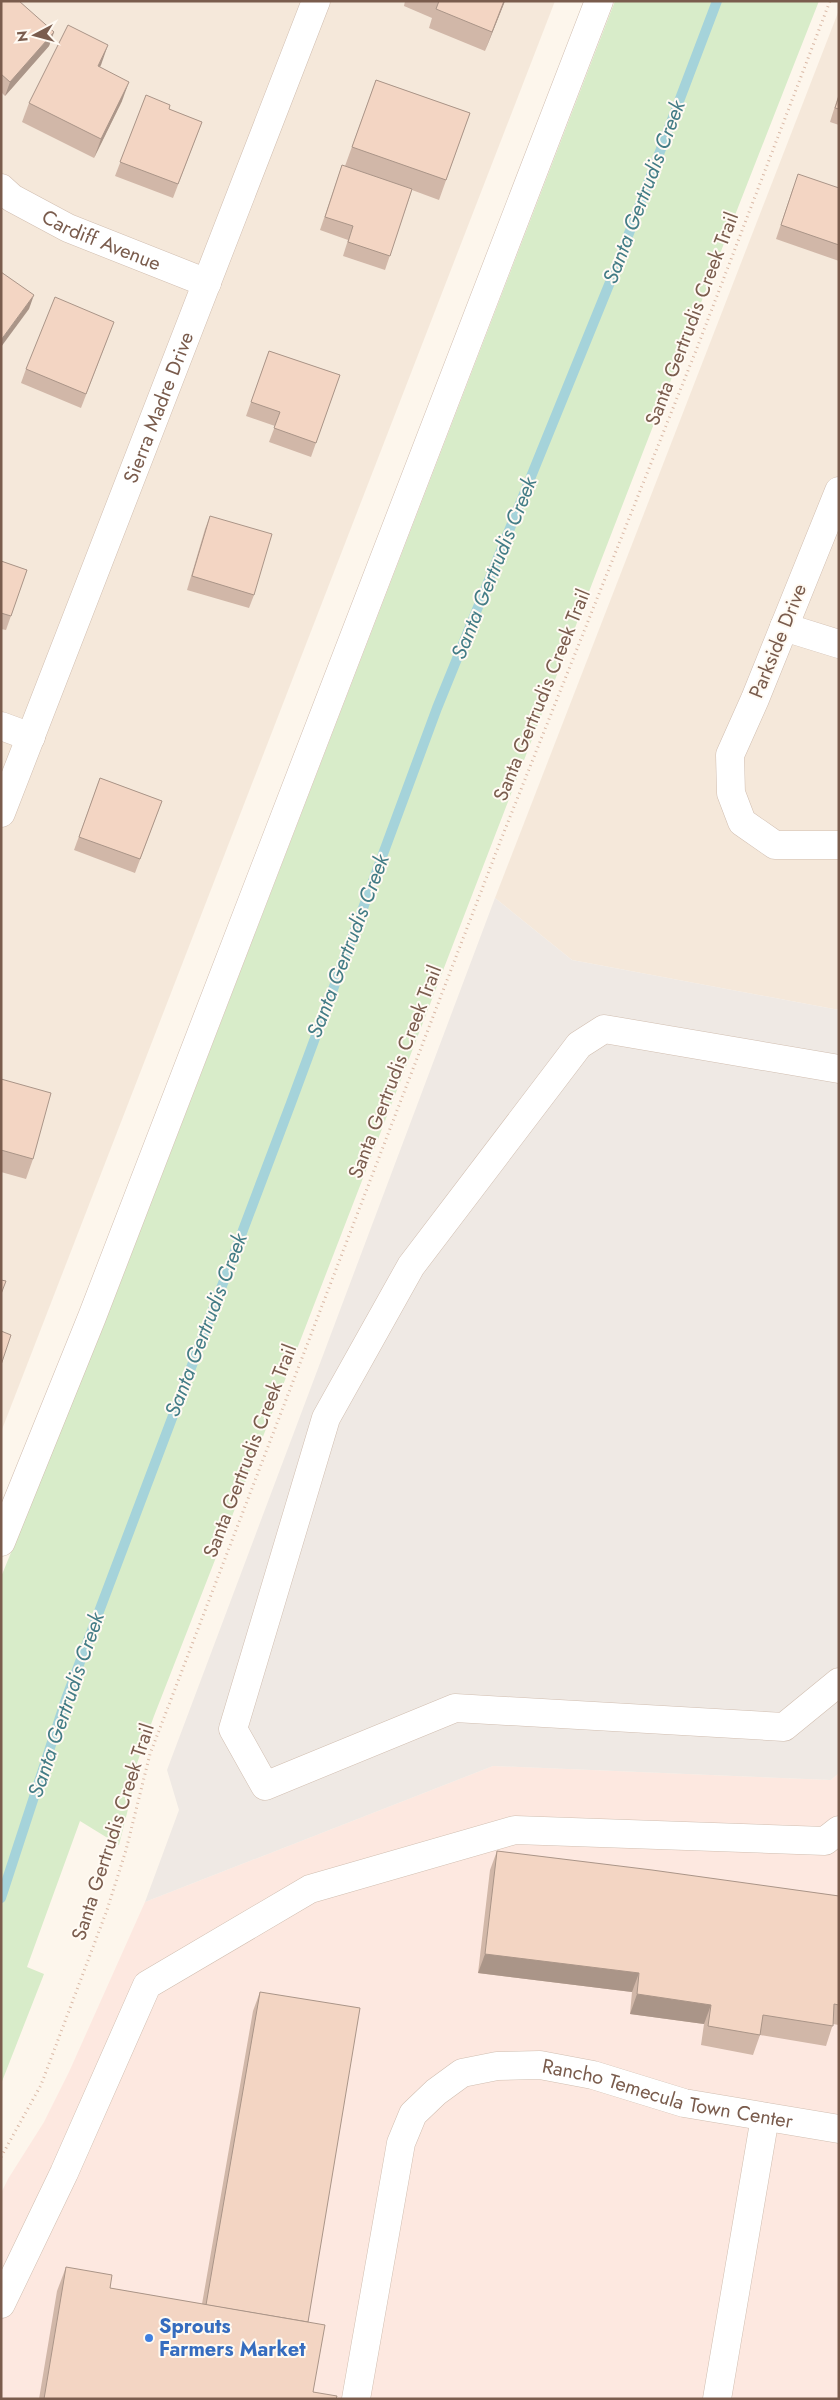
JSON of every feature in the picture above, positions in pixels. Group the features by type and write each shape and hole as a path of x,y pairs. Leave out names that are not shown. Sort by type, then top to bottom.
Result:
{"street":[{"name":"Sierra Madre Drive","path":"1,813 316,1"},
{"path":"1,1542 96,1308 600,1"},
{"name":"Cardiff Avenue","path":"1,188 12,198 68,228 207,283"},
{"name":"Parkside Drive","path":"839,491 730,755 731,793 742,822 775,844 839,845"},
{"path":"784,627 839,644"},
{"path":"1,726 31,737"},
{"path":"839,1069 604,1029 579,1045 411,1266 326,1418 233,1729 265,1786 455,1708 784,1726 839,1682"},
{"path":"1,2304 64,2174 148,1985 310,1889 516,1830 824,1842 839,1830"},
{"name":"Rancho Temecula Town Center","path":"356,2399 401,2143 413,2114 436,2092 462,2074 497,2066 549,2067 593,2075 684,2102 839,2129"},
{"path":"717,2399 766,2117"}],"path":[{"name":"Santa Gertrudis Creek Trail","path":"1,2158 41,2085 112,1893 128,1842 150,1754 502,837 697,348 830,1"}],"shaded area":[{"path":"1,1 555,1 1,1432"},
{"path":"839,10 839,1010 572,960 495,898"},
{"path":"495,898 572,960 839,1010 839,1773 831,1780 493,1766 145,1902 179,1810 167,1770"},
{"path":"493,1766 831,1780 839,1773 839,2399 1,2399 1,2193 44,2122 69,2072 145,1902"}],"green space":[{"path":"615,1 819,1 154,1716 136,1766 132,1793 119,1845 80,1821 27,1967 44,1974 1,2084 1,1577 104,1325"}],"building":[{"path":"1,1 19,1 54,32 10,82 1,74"},
{"path":"439,1 504,1 492,32 436,9"},
{"path":"68,25 108,45 98,66 129,82 101,139 29,103"},
{"path":"376,80 470,113 446,180 352,147"},
{"path":"146,95 170,105 169,109 202,122 178,184 120,162"},
{"path":"839,96 839,109 835,108"},
{"path":"342,165 412,189 390,256 348,242 353,226 325,217"},
{"path":"798,174 839,188 839,245 781,225"},
{"path":"1,272 34,295 1,340"},
{"path":"55,297 114,322 86,394 26,369"},
{"path":"269,351 340,375 316,443 274,428 280,412 251,402"},
{"path":"210,516 272,534 254,595 192,576"},
{"path":"1,561 27,570 11,616 1,613"},
{"path":"100,778 162,801 140,859 79,837"},
{"path":"1,1079 51,1093 33,1159 1,1150"},
{"path":"1,1280 6,1281 1,1294"},
{"path":"1,1331 11,1335 1,1365"},
{"path":"497,1851 839,1896 839,2005 834,2004 833,2026 763,2015 760,2035 708,2026 711,2005 637,1994 639,1973 485,1954"},
{"path":"260,1992 360,2008 308,2322 206,2305"},
{"name":"Sprouts Farmers Market","path":"66,2267 112,2275 110,2288 325,2325 313,2392 337,2396 336,2399 44,2399"}],"waterway":[{"name":"Santa Gertrudis Creek","path":"1,1898 66,1699 291,1103 437,708 617,265 717,1"}],"place":[{"name":"Sprouts Farmers Market","path":"149,2338"}]}
